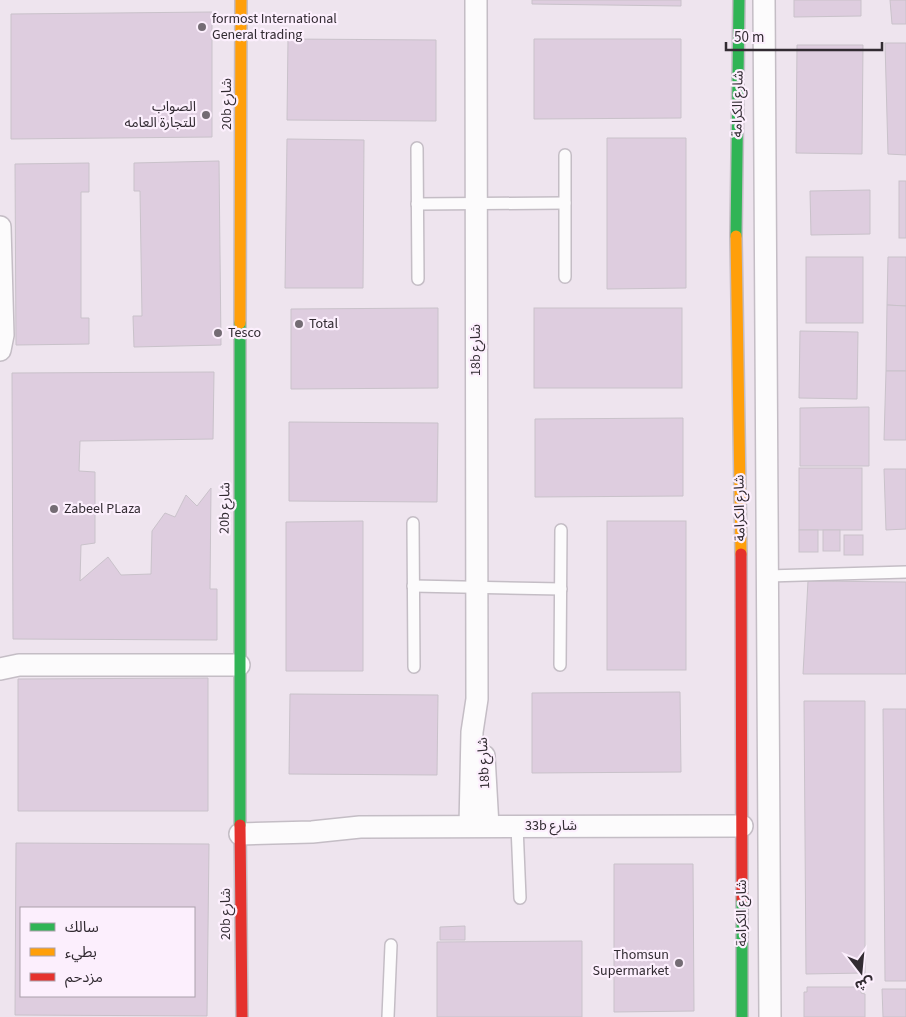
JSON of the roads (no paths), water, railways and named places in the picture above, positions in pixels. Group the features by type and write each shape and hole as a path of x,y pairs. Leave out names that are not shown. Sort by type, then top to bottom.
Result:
{"street":[{"name":"20b شارع","path":"242,0 239,665 242,1017"},
{"name":"18b شارع","path":"476,0 477,699 482,722 479,826"},
{"name":"شارع الكرامة","path":"739,0 736,242 742,1017"},
{"name":"شارع الكرامة","path":"764,0 770,1017"},
{"path":"0,227 2,335 0,350"},
{"path":"0,669 19,665 239,665"},
{"name":"33b شارع","path":"240,826 312,832 360,827 742,826"}],"lane":[{"path":"417,148 418,279"},
{"path":"564,277 565,155"},
{"path":"417,204 565,203"},
{"path":"413,523 414,667"},
{"path":"560,665 561,530"},
{"path":"768,576 906,572"},
{"path":"413,586 561,589"},
{"path":"517,826 520,898"},
{"path":"388,1017 391,944"}],"place":[{"name":"formost International General trading","path":"202,27"},
{"name":"الصواب للتجارة العامه","path":"206,115"},
{"name":"Total","path":"299,324"},
{"name":"Tesco","path":"218,333"},
{"name":"Zabeel PLaza","path":"54,509"},
{"name":"Thomsun Supermarket","path":"679,963"}]}
